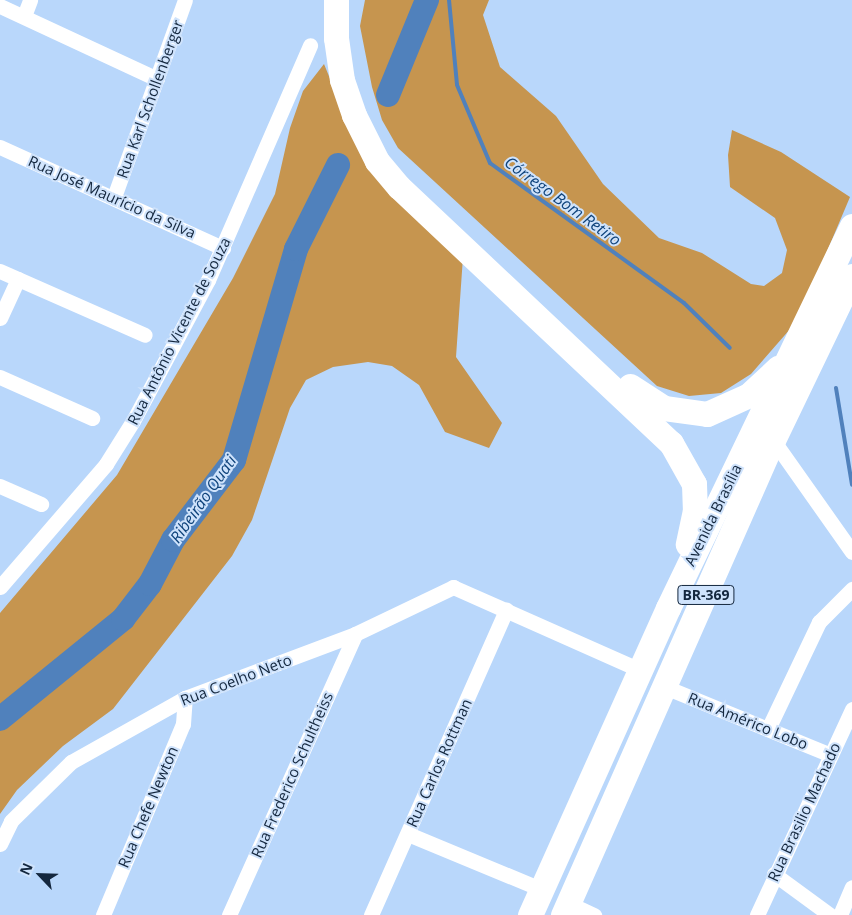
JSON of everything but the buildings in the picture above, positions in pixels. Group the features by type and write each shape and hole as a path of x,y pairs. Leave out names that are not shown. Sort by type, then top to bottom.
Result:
{"highway":[{"path":"336,0 336,38 342,80 354,115 377,161 399,187 633,404 684,462 694,484 696,510 668,608"},
{"path":"349,0 349,35 356,78 372,124 394,164 407,180 639,394 664,408 708,414 749,395 789,356"},
{"name":"Avenida Brasília","path":"530,915 668,608 852,226"},
{"name":"Avenida Brasília","path":"565,909 774,440 852,276"}],"street":[{"path":"24,16 30,0"},
{"name":"Rua Karl Schollenberger","path":"114,197 185,0"},
{"path":"0,6 157,80"},
{"name":"Rua Antônio Vicente de Souza","path":"0,587 106,464 133,421 223,248 310,45"},
{"name":"Rua José Maurício da Silva","path":"0,147 223,248"},
{"path":"0,271 145,335"},
{"path":"0,318 18,279"},
{"path":"0,377 92,418"},
{"path":"774,440 852,552"},
{"path":"0,486 41,504"},
{"name":"Rua Coelho Neto","path":"0,844 11,821 71,762 185,698 355,634 454,587 506,610"},
{"path":"768,729 801,652 819,622 852,589"},
{"path":"506,610 640,670"},
{"name":"Rua Carlos Rottman","path":"370,915 408,834 506,610"},
{"name":"Rua Frederico Schultheiss","path":"229,915 355,634"},
{"name":"Rua Américo Lobo","path":"665,687 831,755"},
{"name":"Rua Chefe Newton","path":"103,915 183,724 185,698"},
{"name":"Rua Brasilio Machado","path":"757,915 774,874 852,709"},
{"path":"408,834 541,889"},
{"path":"774,874 830,915"},
{"path":"840,915 852,887"},
{"path":"565,909 594,915"}],"shaded area":[{"path":"365,0 489,0 483,15 500,67 556,116 603,184 659,238 702,253 751,284 764,286 782,273 787,250 775,218 730,187 728,155 732,130 781,152 850,197 798,320 751,374 721,393 689,396 657,386 398,148 382,120 372,87 360,26"},
{"path":"324,64 362,157 463,257 456,357 502,423 489,448 445,432 419,385 392,366 368,362 333,367 306,380 290,408 252,520 232,556 113,709 63,746 17,790 0,814 0,613 117,475 233,278 275,194 290,128 303,91"}],"waterway":[{"name":"Ribeirão Quati","path":"388,95 427,0"},
{"name":"Córrego Bom Retiro","path":"449,0 457,85 490,163 684,303 730,348"},
{"name":"Ribeirão Quati","path":"0,719 123,619 150,584 173,540 234,460 296,249 338,165"},
{"name":"Córrego Bom Retiro","path":"836,388 852,485"}]}
